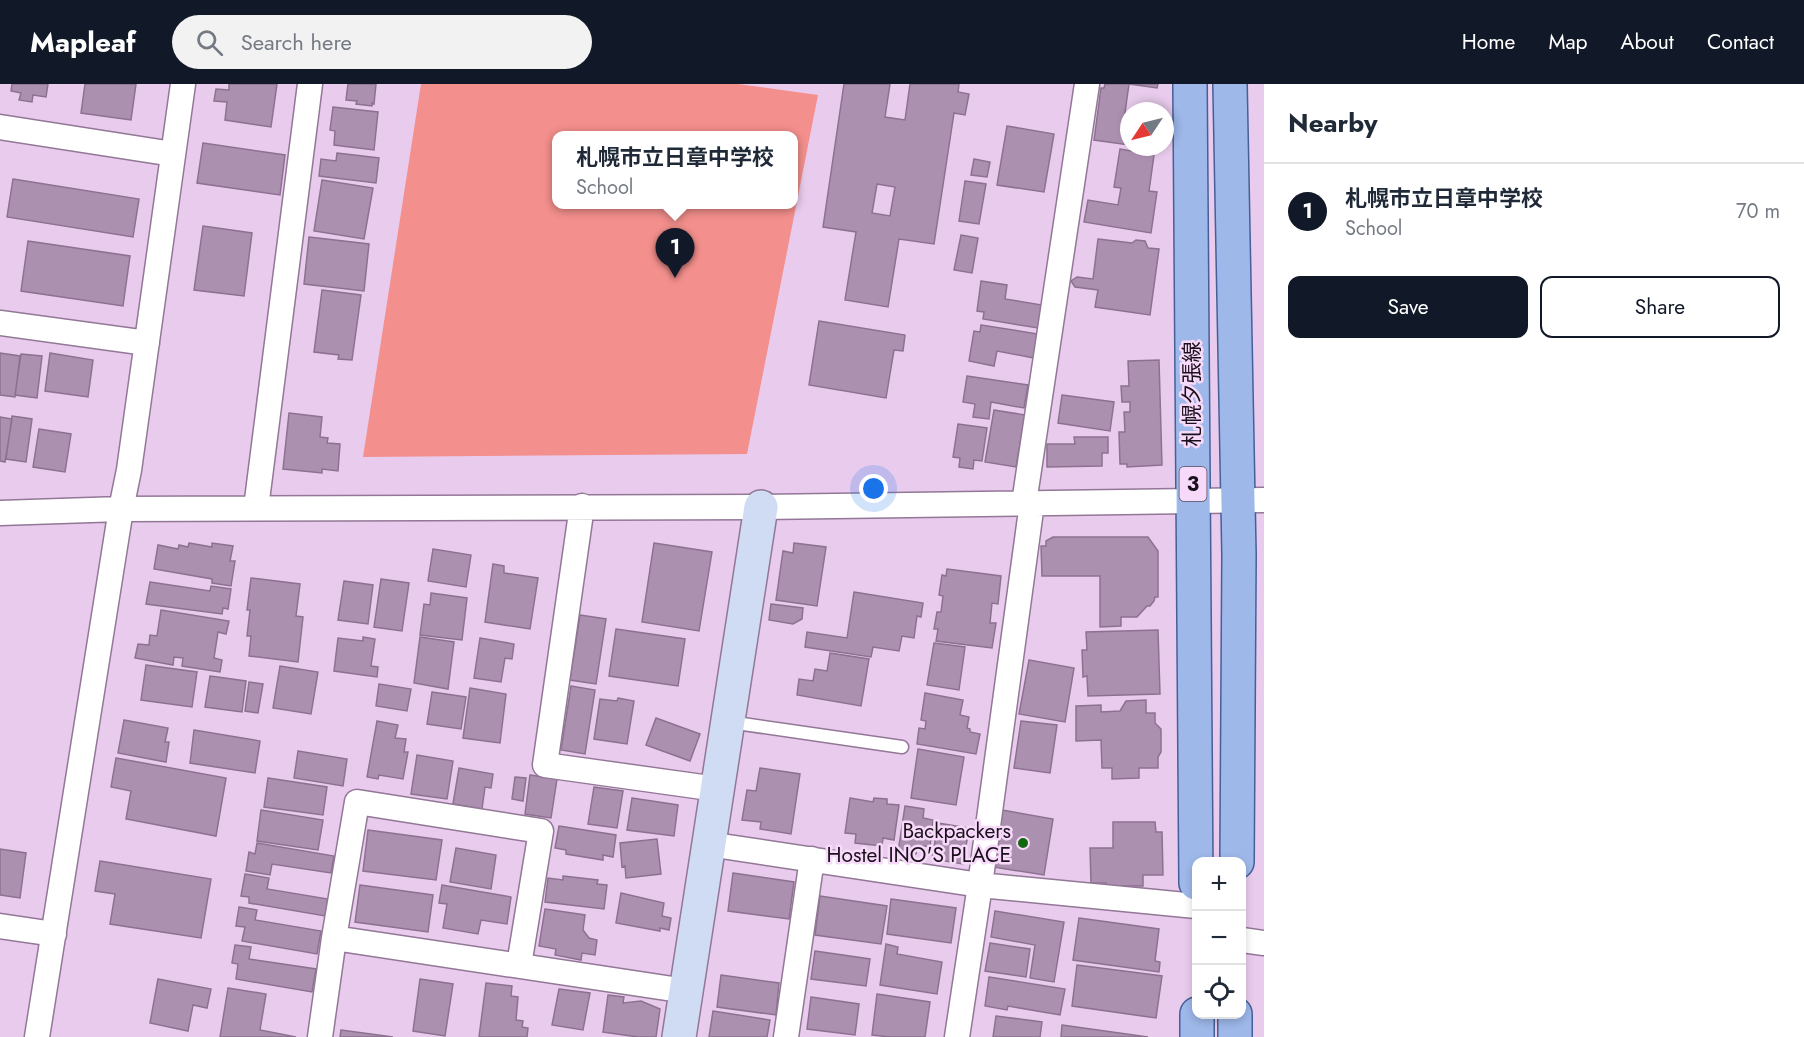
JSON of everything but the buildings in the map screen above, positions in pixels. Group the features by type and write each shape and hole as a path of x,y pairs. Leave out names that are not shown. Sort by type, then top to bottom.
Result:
{"main road":[{"name":"札幌夕張線","path":"1190,84 1197,857"},
{"name":"札幌夕張線","path":"1230,84 1251,500 1237,857"},
{"path":"1197,1019 1197,1037"},
{"path":"1235,1019 1235,1037"}],"street":[{"path":"38,1037 129,470 183,84"},
{"path":"256,508 310,84"},
{"path":"957,1037 980,885 1028,503 1087,84"},
{"path":"0,127 173,154"},
{"path":"0,323 147,343"},
{"path":"0,513 121,509 761,507 1251,500"},
{"path":"582,506 545,765 717,789"},
{"path":"679,1037 761,507"},
{"path":"320,1037 357,802 541,831 519,965"},
{"path":"708,844 980,885 1192,906"},
{"path":"786,1037 812,859"},
{"path":"0,926 54,934"},
{"path":"334,938 686,991"},
{"path":"1246,941 1264,943"}],"lane":[{"path":"728,722 902,747"}],"shaded area":[{"path":"421,84 738,84 818,95 798,196 798,131 552,131 552,209 795,209 747,454 363,457"}],"place":[{"name":"札幌市立日章中学校","path":"675,278"},
{"name":"Backpackers Hostel INO'S PLACE","path":"1023,843"}]}
